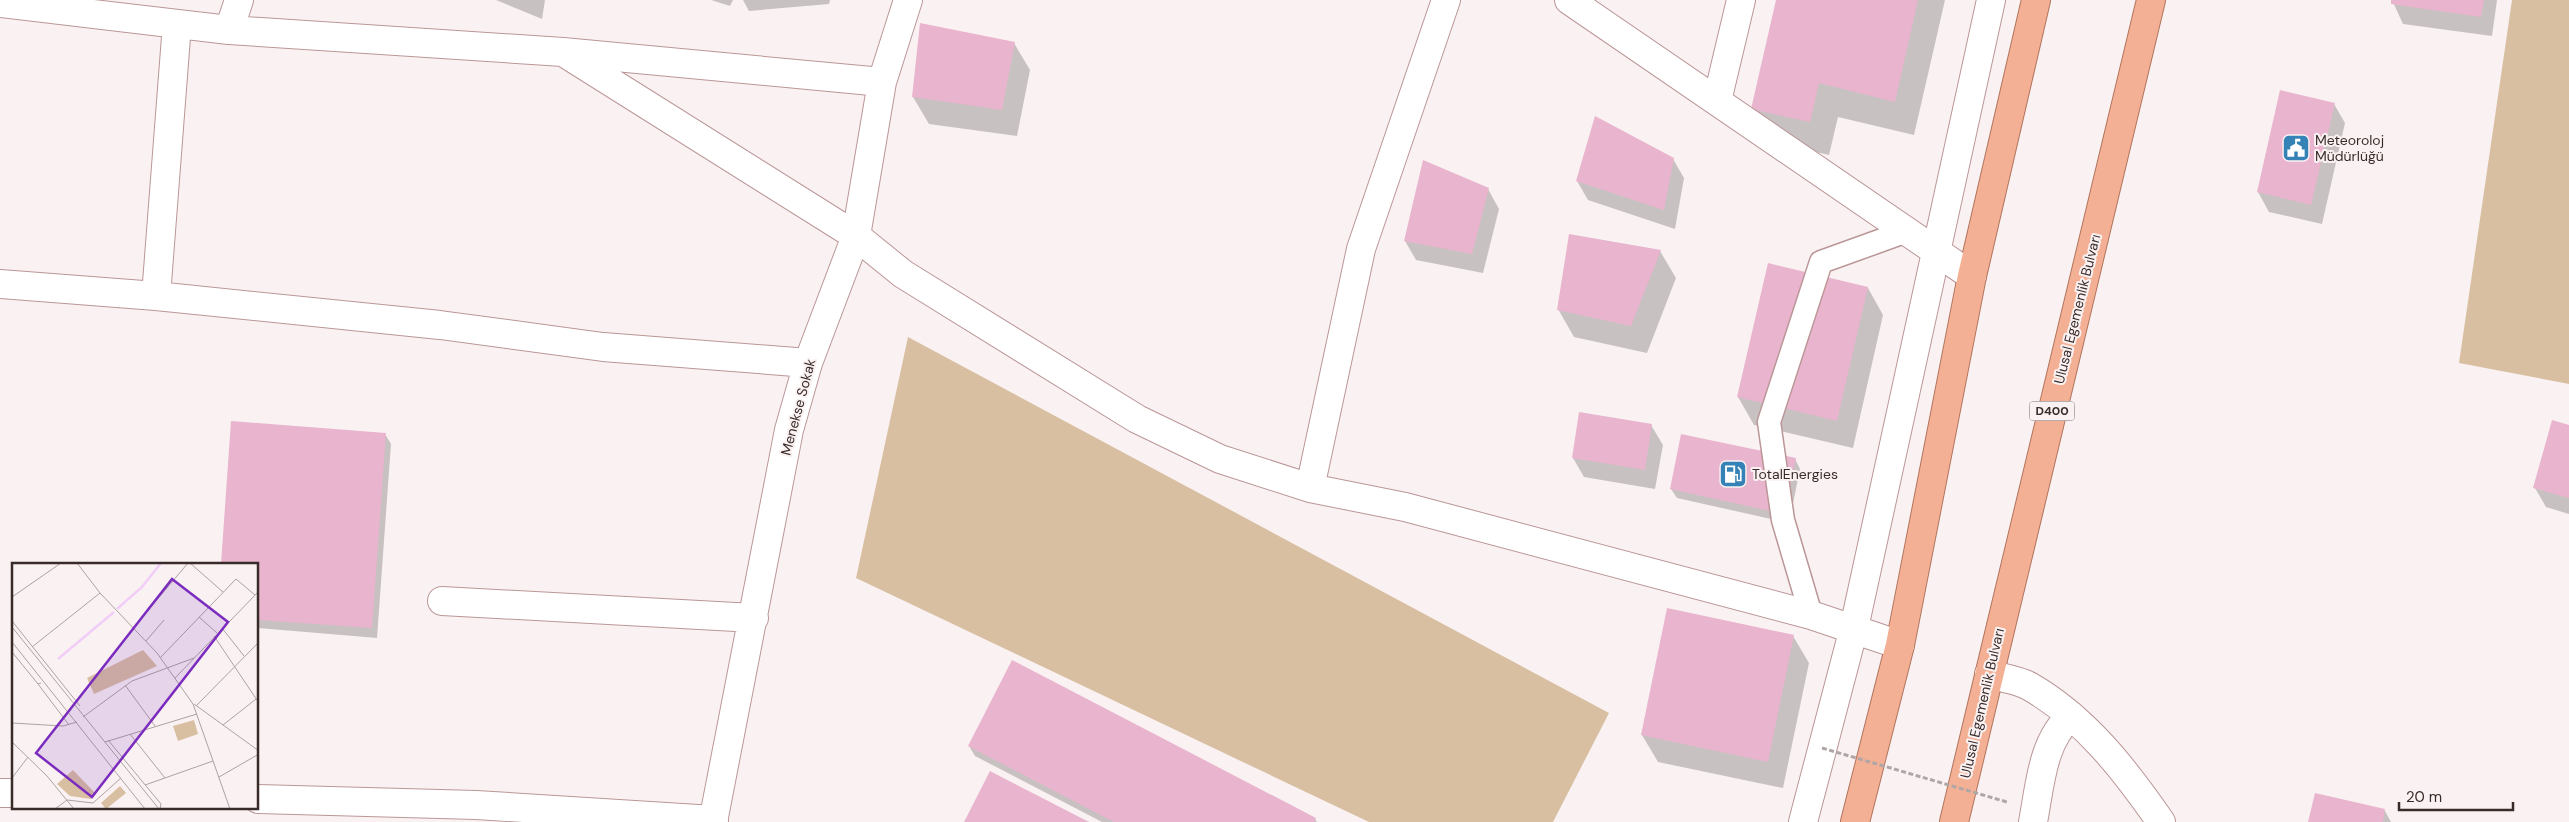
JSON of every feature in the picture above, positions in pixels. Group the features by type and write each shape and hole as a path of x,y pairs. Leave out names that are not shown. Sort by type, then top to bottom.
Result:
{"highway":[{"path":"1856,822 1900,644 1972,276 2036,0"},
{"name":"Ulusal Egemenlik Bulvarı","path":"1954,822 2151,0"}],"street":[{"path":"228,30 239,0"},
{"name":"Menekse Sokak","path":"714,821 789,430 808,363 856,236 882,82 908,0"},
{"path":"1310,488 1361,249 1446,0"},
{"path":"1569,0 1972,276"},
{"path":"1717,101 1741,0"},
{"path":"1803,822 1854,628 1991,0"},
{"path":"0,3 98,7 177,24 228,30 563,52 882,82"},
{"path":"156,296 177,24"},
{"path":"563,52 856,236 903,274 1137,419 1220,460 1310,488 1405,507 1812,615 1900,644"},
{"path":"0,284 156,296 440,325 603,347 808,363"},
{"path":"442,601 754,618"},
{"path":"1988,674 2028,685 2071,716 2124,769 2161,822"},
{"path":"2033,822 2050,743 2063,723 2071,716"},
{"path":"259,799 476,805 714,821"}],"lane":[{"path":"1812,615 1782,520 1769,422 1821,262 1908,231"}],"path":[{"path":"1822,748 2008,802"}],"shaded area":[{"path":"2512,0 2569,0 2569,384 2459,363"},
{"path":"908,337 1609,713 1553,822 1369,822 856,578"}],"building":[{"path":"1776,0 1918,0 1895,102 1819,83 1810,122 1751,109"},
{"path":"2391,0 2484,0 2481,17 2391,4"},
{"path":"920,23 1015,42 1002,110 912,97"},
{"name":"Meteoroloj Müdürlüğü","path":"2280,90 2335,103 2311,205 2257,192"},
{"path":"1595,116 1674,158 1664,210 1576,181"},
{"path":"1423,160 1489,188 1472,254 1404,241"},
{"path":"1569,234 1661,250 1631,326 1557,310"},
{"path":"1768,263 1868,287 1837,421 1737,397"},
{"path":"1579,412 1652,424 1645,470 1572,458"},
{"path":"2552,420 2569,425 2569,498 2533,488"},
{"path":"231,421 386,433 372,628 259,620 259,563 221,563"},
{"name":"TotalEnergies","path":"1681,434 1796,458 1784,514 1670,489"},
{"path":"1667,608 1794,635 1768,762 1641,735"},
{"path":"1012,660 1316,818 1314,822 1114,822 968,746"},
{"path":"990,771 1089,822 964,822"},
{"path":"2315,793 2385,809 2383,822 2308,822"}],"place":[{"name":"Meteoroloj Müdürlüğü","path":"2296,148"},
{"name":"TotalEnergies","path":"1733,474"}]}
